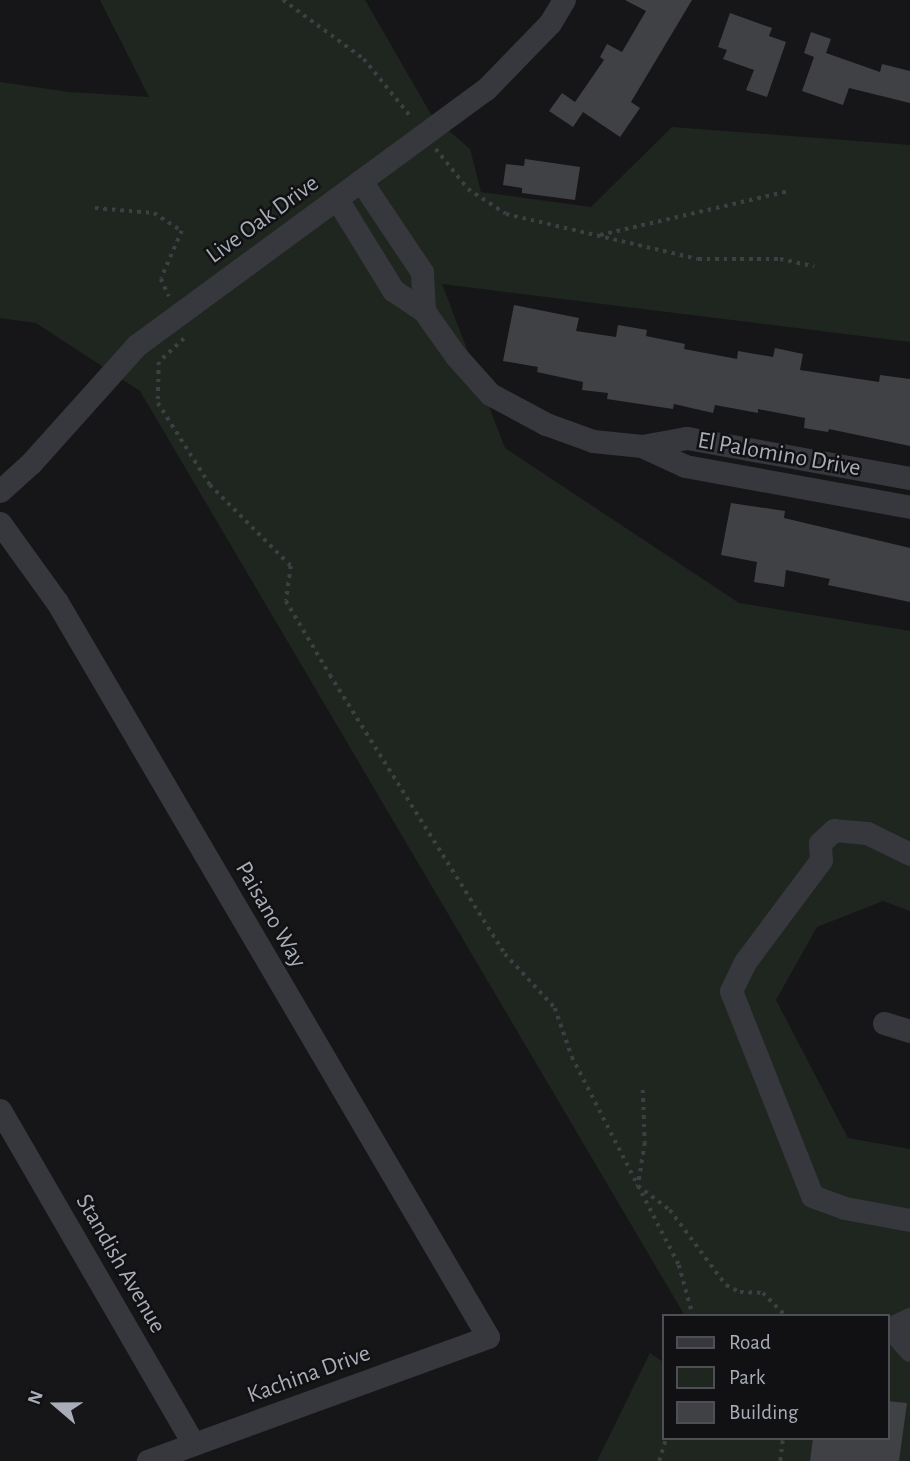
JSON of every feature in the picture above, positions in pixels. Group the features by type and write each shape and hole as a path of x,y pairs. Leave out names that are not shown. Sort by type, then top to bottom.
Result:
{"street":[{"name":"Live Oak Drive","path":"0,491 31,463 137,345 486,89 550,23 564,0"},
{"path":"361,181 422,272 424,311"},
{"name":"El Palomino Drive","path":"337,199 393,290 424,311 456,356 490,394 557,429 593,441 642,446 687,438 910,478"},
{"path":"384,275 412,256"},
{"name":"El Palomino Drive","path":"642,446 685,466 910,507"},
{"name":"Paisano Way","path":"0,523 57,602 488,1338"},
{"path":"910,854 867,833 834,830 820,843 821,860 746,962 731,991 812,1196 845,1208 910,1220"},
{"path":"884,1023 910,1031"},
{"name":"Standish Avenue","path":"0,1110 194,1444"},
{"path":"910,1319 891,1328 910,1350"},
{"name":"Kachina Drive","path":"148,1461 488,1338"}],"path":[{"path":"283,0 364,59 468,189 506,214 698,259 780,260 814,266"},
{"path":"598,235 789,191"},
{"path":"95,208 154,213 182,231 161,279 178,316"},
{"path":"185,338 159,362 158,403 210,485 291,566 286,601 505,954 555,1008 572,1058 679,1265 693,1314"},
{"path":"638,1186 645,1143 643,1090"},
{"path":"638,1186 670,1210 726,1285 740,1292 763,1293 784,1314"},
{"path":"659,1461 665,1440"},
{"path":"780,1461 783,1440"}],"green space":[{"path":"100,0 365,0 432,116 470,149 481,192 591,207 672,127 910,145 910,342 442,284 505,448 739,603 910,631 910,911 883,901 817,927 776,1000 848,1138 910,1149 910,1461 597,1461 650,1353 662,1361 662,1440 889,1440 889,1314 684,1314 140,391 36,323 0,318 0,82 69,92 149,97"}],"building":[{"path":"625,0 692,0 631,102 640,108 620,137 583,112 573,127 549,111 562,93 575,102 604,60 600,57 607,44 622,52 646,11"},
{"path":"730,13 772,28 769,36 786,42 767,97 746,90 754,70 723,59 727,50 718,47"},
{"path":"811,32 831,39 826,53 880,72 882,64 910,71 910,103 849,88 843,105 802,91 814,57 804,53"},
{"path":"525,159 580,167 575,200 522,193 522,188 503,185 506,164 524,166"},
{"path":"514,305 579,318 576,331 616,337 618,325 647,330 646,336 685,344 684,349 737,359 738,351 773,357 775,348 803,354 800,370 879,382 880,375 910,379 910,446 829,429 828,432 804,428 805,418 758,409 758,413 715,405 713,413 674,404 673,409 607,399 608,393 582,390 583,382 537,372 538,367 503,361"},
{"path":"731,503 785,511 784,518 910,548 910,602 828,585 830,579 786,570 784,587 754,582 757,562 721,555"},
{"path":"889,1401 907,1403 899,1461 810,1461 813,1440 889,1440"}]}
